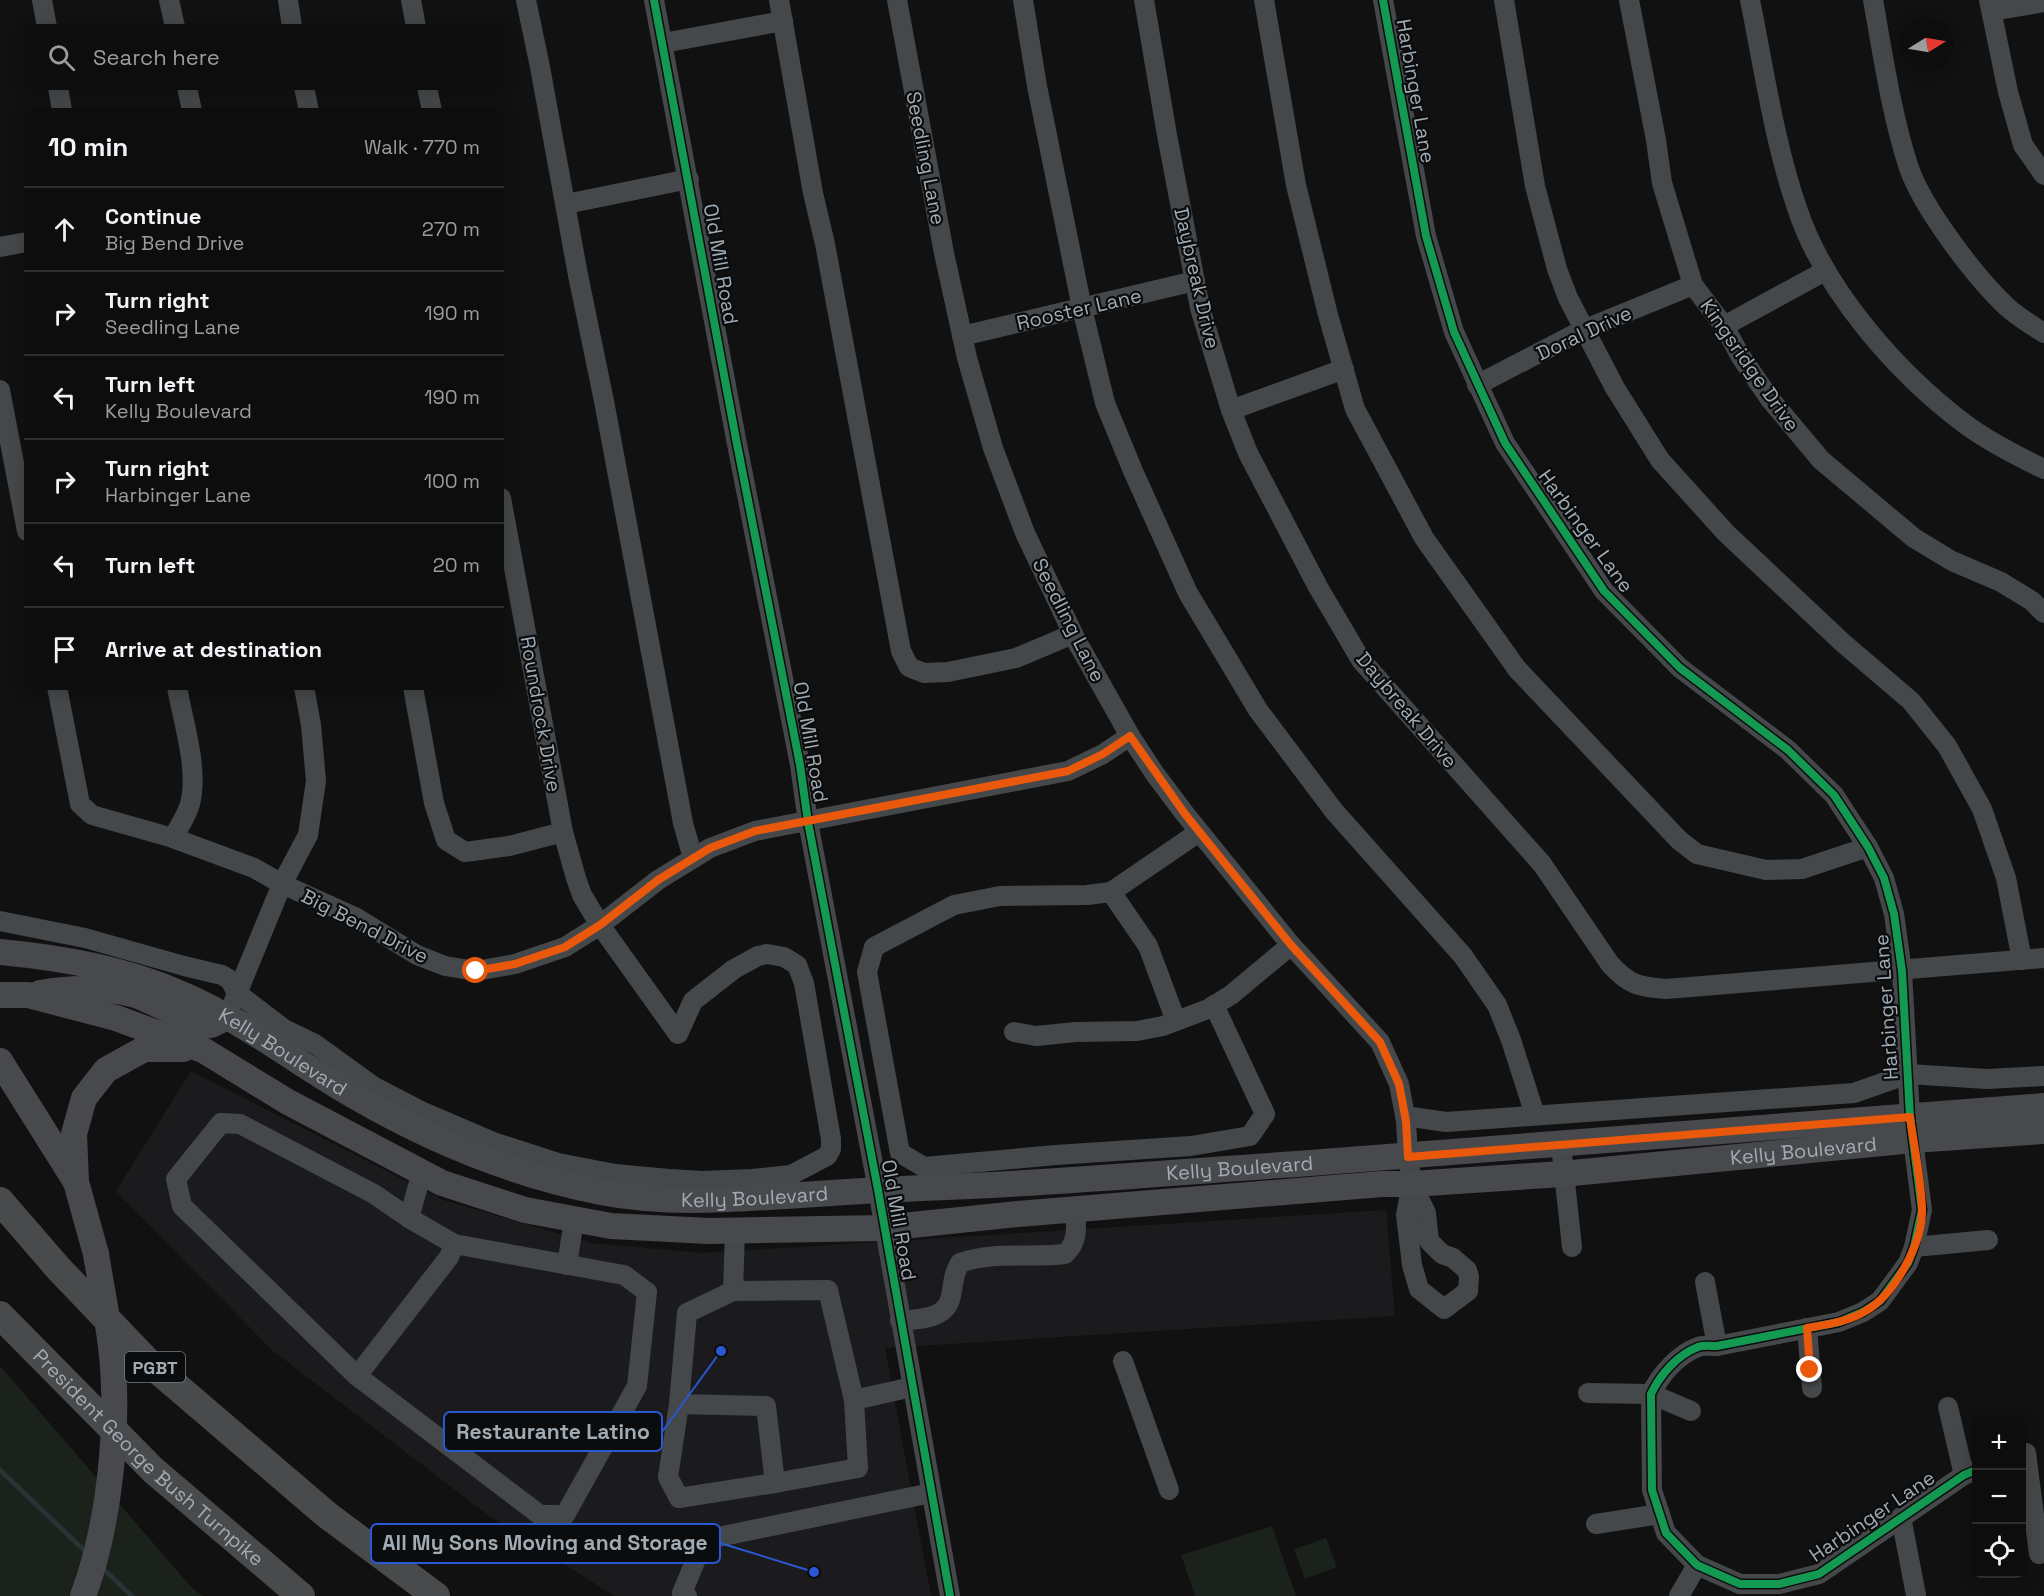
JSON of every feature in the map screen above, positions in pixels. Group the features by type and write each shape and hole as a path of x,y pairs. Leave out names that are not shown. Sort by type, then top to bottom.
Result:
{"highway":[{"name":"PGBT","path":"0,1201 59,1269 147,1361 327,1515 436,1596"},
{"name":"President George Bush Turnpike","path":"0,1315 153,1470 301,1596"}],"main road":[{"name":"Kelly Boulevard","path":"0,952 95,966 143,978 188,996 275,1044 357,1098 438,1140 527,1173 604,1193 663,1199 724,1200 1068,1181 1561,1145 1911,1129 2044,1131"},
{"path":"28,995 67,988 93,989 133,994 196,1022 210,1025 226,1017"},
{"name":"Kelly Boulevard","path":"0,995 28,995 116,1018 203,1050 288,1102 442,1183 525,1210 611,1226 709,1231 884,1228 1075,1209 1382,1184 1562,1174 1911,1129 2044,1106"},
{"path":"83,1596 90,1577 108,1500 114,1416 111,1347 96,1254 75,1182 74,1134 84,1098 106,1070 144,1049 203,1050"},
{"path":"0,1060 75,1182"},
{"path":"422,1173 438,1140"}],"street":[{"path":"42,0 46,24"},
{"path":"170,0 174,24"},
{"path":"288,0 292,24"},
{"path":"411,0 415,24"},
{"path":"526,0 683,823 693,858"},
{"name":"Old Mill Road","path":"654,0 800,765 808,822 878,1190 950,1596"},
{"path":"779,0 813,193 827,255 901,651 909,667 924,673 948,672 1016,658 1073,634"},
{"name":"Seedling Lane","path":"897,0 944,253 962,336 978,402 1025,533 1073,634 1130,736 1155,774 1291,945 1380,1042 1399,1084 1405,1116 1412,1184"},
{"path":"1023,0 1037,86 1082,308 1105,403 1188,593 1258,710 1272,729 1334,811 1463,956 1497,1005 1511,1040 1535,1116"},
{"name":"Daybreak Drive","path":"1144,0 1200,308 1231,410 1248,453 1318,587 1361,660 1542,864 1610,964 1622,977 1638,987 1666,989 2044,958"},
{"path":"1264,0 1296,185 1328,315 1355,408 1424,538 1517,669 1679,840 1697,854 1766,870 1802,869 1868,847"},
{"name":"Harbinger Lane","path":"1383,0 1426,236 1454,332 1504,443 1604,591 1680,668 1796,757 1834,795 1868,847 1884,878 1900,946 1911,1129 1922,1210 1908,1263 1880,1301 1863,1312 1839,1322 1717,1346 1699,1347 1672,1364 1658,1380 1651,1394 1652,1490 1666,1533 1697,1565 1740,1584 1780,1590 1819,1574 1970,1472"},
{"path":"1504,0 1535,186 1557,269 1583,330 1614,388 1660,460 1726,533 1843,643 1911,701 1947,746 1982,809 2006,878 2022,960"},
{"name":"Kingsridge Drive","path":"1629,0 1662,183 1693,285 1724,326 1741,357 1770,399 1821,460 1914,538 1952,561 2001,582 2032,602 2044,613"},
{"path":"1750,0 1779,145 1797,209 1825,271 1873,336 1914,381 1966,424 2015,455 2044,469"},
{"path":"1873,0 1898,132 1908,168 1941,225 1978,276 2008,308 2044,333"},
{"path":"2044,2 1990,6 2008,92 2024,145 2044,175"},
{"path":"663,43 783,21"},
{"path":"58,90 62,108"},
{"path":"188,90 191,108"},
{"path":"305,90 308,108"},
{"path":"428,90 431,108"},
{"path":"566,204 689,179"},
{"path":"0,247 24,243"},
{"path":"1724,326 1825,271"},
{"name":"Rooster Lane","path":"962,336 1195,281"},
{"name":"Doral Drive","path":"1477,385 1583,330 1693,285"},
{"path":"1231,410 1344,369"},
{"path":"0,390 24,515"},
{"name":"Roundrock Drive","path":"237,993 284,1029 315,1044 383,1091 423,1112 493,1142 558,1163 615,1174 702,1180 742,1180 791,1175 827,1156 831,1149 804,983 797,965 784,957 767,954 758,956 734,969 693,1001 678,1034 600,925 582,895 563,832 504,514"},
{"name":"Big Bend Drive","path":"58,690 80,804 92,815 173,838 254,868 282,884 355,917 417,955 445,966 476,971 515,964 565,947 600,925 658,880 693,858 710,848 755,831 1068,771 1103,754 1130,736"},
{"path":"173,838 189,807 192,786 191,763 178,690"},
{"path":"226,1017 282,884 308,835 316,781 311,725 304,690"},
{"path":"414,690 434,803 446,840 465,852 509,846 563,832"},
{"path":"1199,832 1111,892 1087,895 1000,896 954,905 874,947 867,972 900,1153 924,1167 1191,1146 1250,1136 1265,1114 1215,1005"},
{"path":"1111,892 1148,946 1176,1021"},
{"path":"0,921 85,938 222,975 231,980 237,993"},
{"path":"1014,1032 1036,1036 1076,1032 1137,1031 1163,1026 1215,1005 1232,995 1291,945"},
{"path":"1405,1116 1446,1122 1854,1093 1908,1074 1987,1079 2044,1076"},
{"path":"221,1123 240,1124 374,1194 409,1218 454,1244 624,1275 646,1292 637,1386 565,1515 540,1515 357,1376 182,1206 176,1179 221,1123"},
{"path":"1561,1145 1562,1174 1572,1247"},
{"path":"409,1218 422,1173"},
{"path":"1412,1184 1426,1213 1429,1241 1442,1254 1460,1263 1467,1270 1469,1277 1468,1291 1444,1309 1419,1289 1412,1264 1406,1215 1412,1184"},
{"path":"900,1321 928,1318 941,1313 949,1302 953,1274 960,1263 987,1257 1065,1254 1073,1247 1076,1236 1075,1209"},
{"path":"567,1264 574,1220"},
{"path":"734,1292 735,1231"},
{"path":"1914,1247 1988,1240"},
{"path":"357,1376 449,1257 454,1244"},
{"path":"1705,1282 1717,1346"},
{"path":"828,1290 854,1400 858,1468 679,1498 668,1477 679,1404 687,1313 734,1292 828,1290"},
{"path":"1807,1328 1812,1388"},
{"path":"1123,1361 1169,1490"},
{"path":"854,1400 912,1387"},
{"path":"1588,1394 1651,1394 1691,1412"},
{"path":"679,1404 766,1406 775,1483"},
{"path":"1948,1407 1970,1472"},
{"path":"2030,1452 2040,1554"},
{"path":"687,1596 682,1593 704,1540 931,1493"},
{"path":"1596,1524 1660,1514"},
{"path":"1901,1517 1916,1595"},
{"path":"1679,1596 1697,1565"}],"shaded area":[{"path":"191,1071 443,1200 591,1243 703,1253 1386,1210 1395,1316 885,1348 931,1596 614,1596 488,1515 273,1351 116,1191"},
{"path":"0,1366 193,1589 203,1596 0,1596"},
{"path":"1272,1526 1296,1596 1195,1596 1181,1555"},
{"path":"1326,1538 1337,1567 1305,1579 1294,1549"}],"waterway":[{"path":"0,1470 87,1553"},
{"path":"100,1566 132,1596"}],"cycle path":[{"path":"654,0 800,765 808,822 878,1190 950,1596"},
{"path":"1383,0 1426,236 1454,332 1505,443 1604,591 1680,668 1788,750 1834,795 1868,847 1884,878 1894,914 1902,971 1910,1117 1922,1210 1914,1247 1908,1263 1880,1301 1863,1312 1839,1322 1717,1346 1700,1346 1676,1360 1664,1373 1651,1394 1652,1490 1666,1533 1697,1565 1740,1584 1779,1584 1819,1574 1972,1472"}],"place":[{"name":"Restaurante Latino","path":"721,1351"},
{"name":"All My Sons Moving and Storage","path":"814,1572"}],"route":[{"path":"476,971 515,964 565,947 600,925 658,880 710,848 755,831 1068,771 1103,754 1130,736 1185,814 1291,945 1380,1042 1399,1084 1406,1121 1408,1157 1910,1117 1922,1210 1908,1263 1880,1301 1863,1312 1839,1322 1807,1328 1810,1370"}]}
